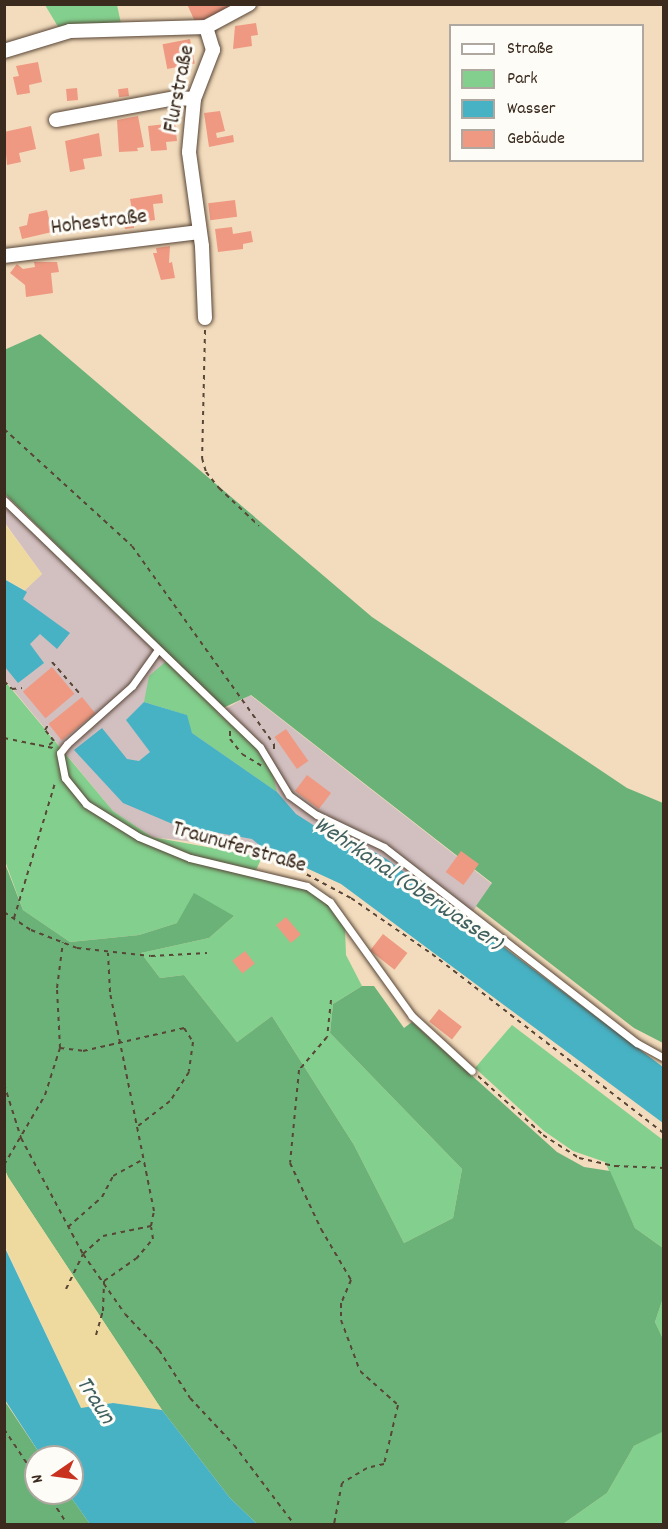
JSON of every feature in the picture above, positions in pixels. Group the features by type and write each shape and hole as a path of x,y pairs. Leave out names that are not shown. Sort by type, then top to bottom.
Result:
{"street":[{"path":"4,51 38,38 70,31 206,27 249,4"},
{"name":"Flurstraße","path":"205,318 199,232 189,152 194,99 213,50 206,27"},
{"path":"56,120 176,98 194,99"},
{"name":"Hohestraße","path":"4,256 199,232"}],"lane":[{"path":"4,500 229,719 273,766 289,795 317,814 384,847 637,1043 663,1058"},
{"path":"60,766 60,753 132,686 157,651"},
{"name":"Traunuferstraße","path":"60,766 86,804 139,837 189,858 307,885 330,902 412,1016 472,1071"}],"path":[{"path":"205,318 202,458 206,472 219,488 259,526"},
{"path":"4,429 132,546 274,744 273,766 260,766 242,754 230,739 229,719"},
{"path":"52,663 80,694"},
{"path":"4,681 12,689 22,688"},
{"path":"49,745 54,741 45,730 50,722"},
{"path":"4,738 49,745 60,753"},
{"path":"14,918 60,766"},
{"path":"291,866 351,898 432,954 663,1133"},
{"path":"4,912 31,930 63,942 108,953 207,953"},
{"path":"4,1165 45,1095 60,1048 57,988 63,942"},
{"path":"104,1281 136,1258 153,1239 151,1226 154,1211 110,992 108,953"},
{"path":"331,1000 327,1037 299,1070 290,1163 321,1229 351,1280 341,1304 341,1320 360,1371 398,1405 384,1464 367,1468 342,1483 334,1524"},
{"path":"60,1048 83,1051 120,1044 158,1031 184,1028 193,1042 189,1072 170,1101 138,1126"},
{"path":"472,1071 543,1136 579,1158 615,1166 663,1168"},
{"path":"4,1084 21,1138 39,1167 67,1228 83,1254 125,1314 159,1350 190,1398 234,1444 294,1524"},
{"path":"67,1228 102,1197 113,1176 144,1159"},
{"path":"66,1289 83,1254 103,1236 151,1226"},
{"path":"96,1335 103,1311 104,1281"},
{"path":"4,1429 24,1459"},
{"path":"55,1505 67,1524"}],"shaded area":[{"path":"4,494 171,657 144,702 254,745 218,713 250,695 492,884 466,921 388,860 299,864 211,844 152,837 113,811 5,680 5,609 42,574 5,523"}],"green space":[{"path":"45,5 117,5 123,33 63,35"},
{"path":"40,334 372,617 627,788 663,803 663,1043 634,1028 476,906 492,883 251,695 223,708 5,494 4,350"},
{"path":"171,657 223,708 218,713 254,745 272,772 277,792 192,733 186,715 144,702 149,676"},
{"path":"4,680 113,811 152,837 262,857 253,877 301,885 329,905 345,929 346,955 362,986 333,1004 330,1033 462,1169 453,1218 404,1243 354,1145 272,1016 237,1042 184,975 160,978 141,953 209,938 234,916 177,923 139,935 70,942 23,910 5,861"},
{"path":"4,861 23,910 70,942 139,935 177,923 194,893 234,916 209,938 141,953 160,978 184,975 237,1042 272,1016 354,1145 404,1243 453,1218 462,1169 330,1033 333,1004 362,986 374,986 404,1028 412,1022 557,1152 584,1167 610,1171 635,1228 663,1248 663,1298 655,1322 663,1339 664,1431 634,1446 607,1493 563,1524 257,1524 230,1498 162,1410 4,1168"},
{"path":"512,1025 663,1140 663,1248 635,1228 605,1162 573,1151 544,1131 475,1068"},
{"path":"663,1298 663,1339 655,1322"},
{"path":"4,1400 34,1445 24,1445 24,1505 77,1505 90,1524 5,1524"},
{"path":"663,1431 663,1524 563,1524 607,1493 634,1446"}],"sand":[{"path":"4,523 42,574 25,590 5,579"},
{"path":"4,1168 162,1410 113,1403 81,1408 5,1246"}],"water":[{"path":"4,579 27,592 23,599 70,633 57,649 40,634 30,644 44,663 18,683 5,667"},
{"name":"Wehrkanal (Oberwasser)","path":"144,702 187,715 192,733 277,792 296,814 321,830 335,829 388,860 663,1067 663,1123 341,884 263,848 252,839 175,825 123,803 74,750 102,728 127,759 139,761 150,752 126,720"},
{"path":"4,1246 81,1408 113,1403 162,1410 230,1498 257,1524 90,1524 77,1505 84,1505 84,1445 34,1445 5,1400"}],"building":[{"path":"187,4 235,4 196,24"},
{"path":"256,23 258,35 251,36 252,46 233,49 235,26"},
{"path":"190,39 195,64 167,69 163,44"},
{"path":"38,62 42,82 29,85 30,93 17,95 13,77 19,76 16,66"},
{"path":"77,88 78,100 67,101 66,89"},
{"path":"128,88 129,96 119,97 118,89"},
{"path":"220,111 225,131 216,133 217,138 233,135 234,142 209,147 204,113"},
{"path":"138,116 144,147 137,148 138,151 119,152 117,120"},
{"path":"175,123 177,141 166,142 167,150 151,151 148,126"},
{"path":"31,126 36,149 19,153 21,162 7,165 4,132"},
{"path":"99,133 102,156 83,159 85,169 70,172 65,141"},
{"path":"162,194 163,203 153,204 155,220 134,223 134,228 125,229 123,216 133,215 130,199"},
{"path":"235,200 237,217 210,220 208,203"},
{"path":"47,210 52,232 22,239 19,227 27,225 29,214"},
{"path":"232,227 233,234 251,231 253,242 243,244 243,249 218,252 215,229"},
{"path":"170,246 169,263 172,262 175,278 161,280 153,253 157,253 156,248"},
{"path":"34,262 57,262 59,272 51,273 53,293 26,297 25,285 10,273 17,264 23,269 35,267"},
{"path":"52,667 74,694 45,718 23,691"},
{"path":"82,697 95,713 62,740 49,724"},
{"path":"286,729 308,761 297,769 275,737"},
{"path":"307,775 331,793 319,809 295,791"},
{"path":"461,851 479,864 464,885 446,872"},
{"path":"286,917 301,935 291,943 276,925"},
{"path":"383,934 407,953 394,970 370,951"},
{"path":"245,951 255,964 242,973 232,961"},
{"path":"439,1009 462,1027 452,1039 429,1022"}],"water label":[{"name":"Traun","path":"94,1401"}]}
